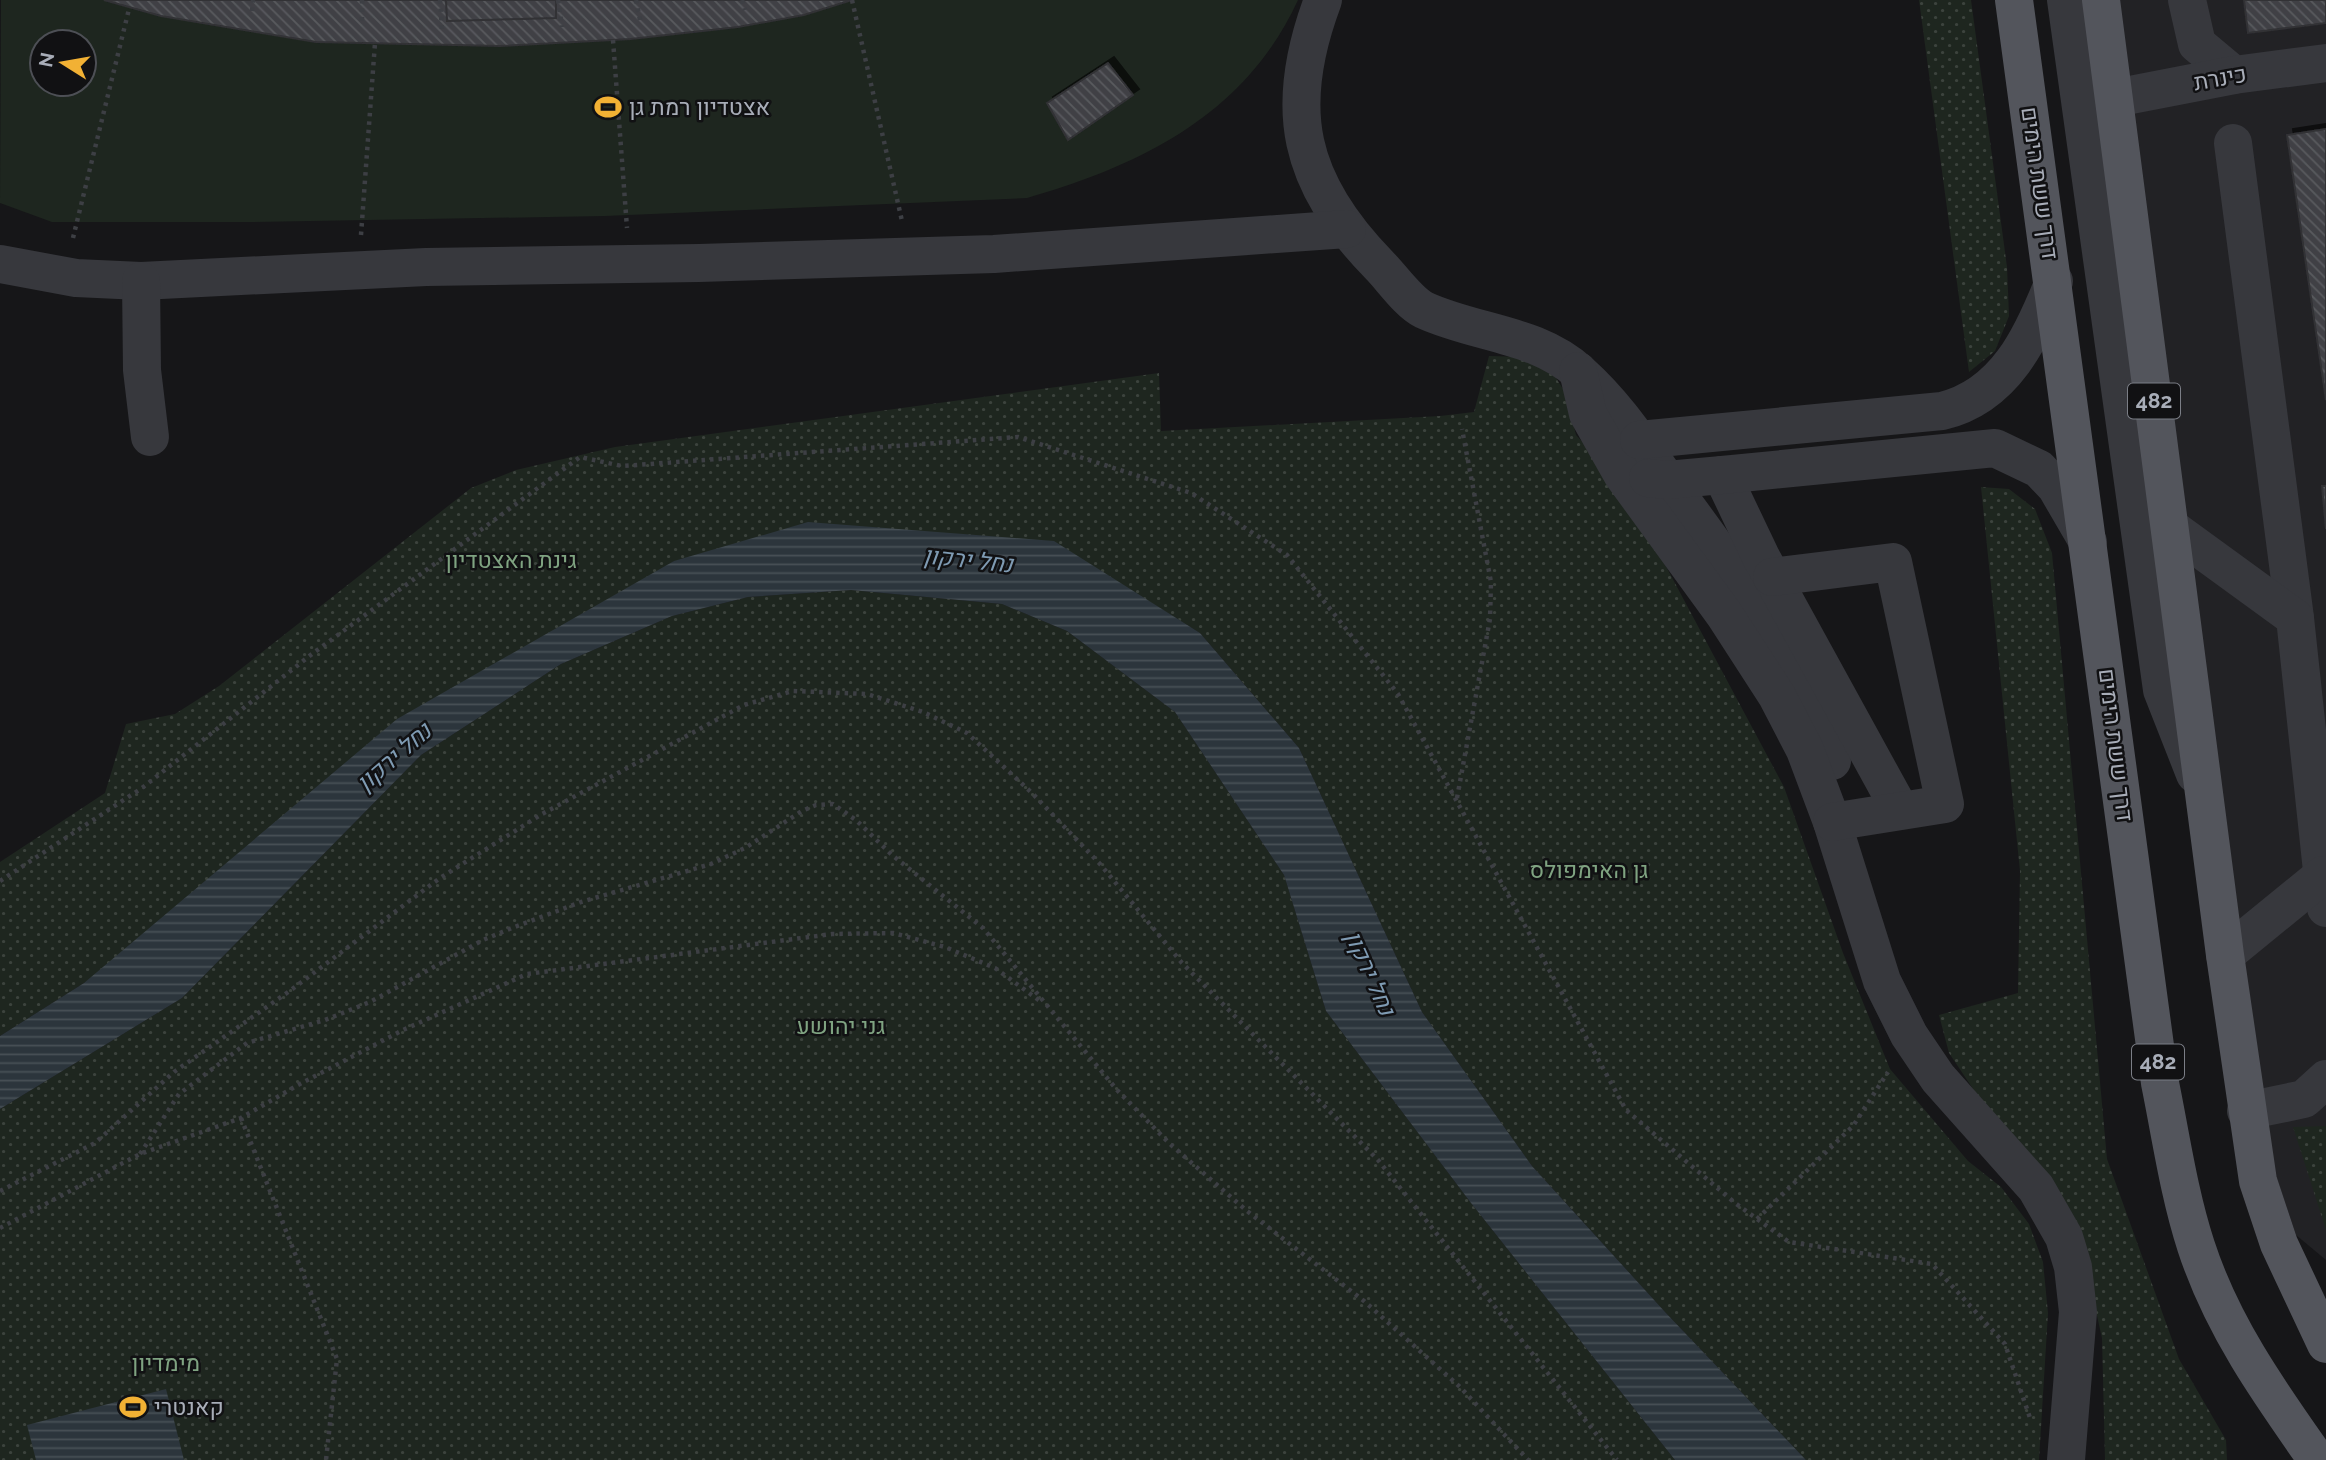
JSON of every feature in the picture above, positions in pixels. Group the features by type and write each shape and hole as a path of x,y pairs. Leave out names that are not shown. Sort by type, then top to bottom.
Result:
{"main road":[{"name":"דרך ששת הימים","path":"2014,0 2161,1083 2196,1245 2224,1315 2261,1382 2318,1457"},
{"name":"482","path":"2101,0 2246,1111 2258,1181 2279,1244 2326,1344"},
{"path":"2279,1244 2326,1282"}],"street":[{"path":"1322,0 1310,35 1301,80 1301,124 1310,166 1331,207 1347,229 1420,308 1550,350 1578,371 1610,401 1754,605 1814,708 1833,766 1832,822"},
{"path":"2066,0 2162,690 2206,802"},
{"path":"2187,0 2197,44 2234,75"},
{"name":"כינרת","path":"2115,97 2234,75 2326,63"},
{"path":"2225,955 2324,892 2295,618 2233,142"},
{"path":"0,264 76,278 141,281 426,267 738,262 993,254 1347,229"},
{"path":"141,281 142,370 150,437"},
{"path":"1639,440 1963,407 1995,383 2021,354 2054,281"},
{"path":"1578,371 1588,415 1622,474 1724,614 1777,696 1805,750 1832,822 1882,981 1909,1035 1938,1079 2036,1188 2064,1237 2073,1267 2078,1312 2066,1460"},
{"path":"1622,474 1639,440"},
{"path":"1622,474 1667,480 1995,448 2039,469 2056,487 2089,545"},
{"path":"1721,475 1772,577 1900,810"},
{"path":"2170,527 2295,618"},
{"path":"1772,577 1893,562 1945,804 1832,822"},
{"path":"2246,1111 2304,1098 2326,1079"}],"path":[{"path":"252,11 253,0"},
{"path":"362,0 362,23"},
{"path":"440,0 442,30"},
{"path":"558,0 562,27"},
{"path":"636,0 640,20"},
{"path":"742,0 745,10"},
{"path":"852,0 903,222"},
{"path":"74,238 129,9"},
{"path":"613,40 627,232"},
{"path":"360,240 375,43"},
{"path":"1457,799 1490,619 1490,582 1462,429"},
{"path":"0,881 142,788 312,653 580,457 622,466 1018,437 1191,493 1287,555 1398,694 1626,1110 1757,1219 1789,1242 1932,1264 2005,1344 2033,1423"},
{"path":"0,1191 95,1143 174,1072 291,990 440,878 542,814 744,705 793,691 867,694 923,712 967,733 1032,793 1100,864 1182,963 1378,1160 1617,1460"},
{"path":"140,1154 179,1094 247,1044 325,1020 370,1002 484,940 512,928 581,902 711,864 745,848 816,805 833,804 856,820 892,855 983,928 1116,1090 1170,1144 1247,1211 1364,1301 1460,1387 1528,1460"},
{"path":"0,1228 140,1154 241,1118 403,1030 527,974 832,934 892,933 945,947 995,968 1046,1005"},
{"path":"1757,1219 1853,1126 1909,1035"},
{"path":"241,1118 337,1359 326,1460"}],"shaded area":[{"path":"2117,0 2326,0 2326,1260 2296,1235 2271,1161"}],"green space":[{"name":"אצטדיון רמת גן","path":"1,0 1298,0 1276,40 1250,74 1220,104 1186,129 1150,151 1111,169 1027,198 605,216 249,222 52,222 0,203"},
{"path":"1919,0 1971,0 2007,267 2009,316 1995,351 1969,372"},
{"name":"גן האימפולס","path":"1489,356 1525,357 1554,375 1565,392 1576,435 1623,486 1784,787 1843,953 1890,1069 1968,1161 2001,1187 2029,1224 2043,1262 2048,1313 2039,1460 1806,1460 1666,1313 1532,1166 1422,1012 1299,748 1200,633 1092,566 674,561 84,983 0,1036 0,862 105,793 126,724 175,714 219,686 471,488 516,470 615,447 1159,373 1161,431 1474,412"},
{"path":"1981,487 2009,489 2035,509 2052,553 2107,1159 2179,1359 2226,1440 2227,1460 2105,1460 2102,1338 2083,1253 1949,1053 1939,1015 2018,993 2020,871"},
{"name":"גני יהושע","path":"851,590 1002,604 1067,631 1175,712 1284,875 1326,1011 1471,1203 1675,1460 0,1460 0,1109 182,998 421,755 561,664 672,616 748,597"},
{"path":"2326,1126 2326,1230 2293,1127"}],"water":[{"name":"נחל ירקון","path":"808,522 1054,541 1200,633 1299,748 1422,1012 1532,1166 1666,1313 1806,1460 1675,1460 1471,1203 1326,1011 1284,875 1175,712 1067,631 1002,604 851,590 748,597 672,616 561,664 421,755 182,998 0,1109 0,1036 84,983 397,719 674,561"},
{"name":"קאנטרי","path":"166,1389 184,1460 36,1460 27,1425"}],"building":[{"path":"104,0 852,0 804,15 738,27 631,39 500,46 316,42 161,16"},
{"path":"446,0 556,0 556,18 447,21"},
{"path":"2244,0 2326,0 2326,23 2248,33"},
{"path":"1108,63 1133,95 1068,140 1047,103"},
{"path":"2326,129 2326,400 2287,135"},
{"path":"2322,486 2326,486 2326,529"}],"place":[{"name":"אצטדיון רמת גן","path":"608,107"},
{"name":"קאנטרי","path":"133,1407"}],"park label":[{"name":"גינת האצטדיון","path":"511,560"},
{"name":"מימדיון","path":"166,1363"}]}
